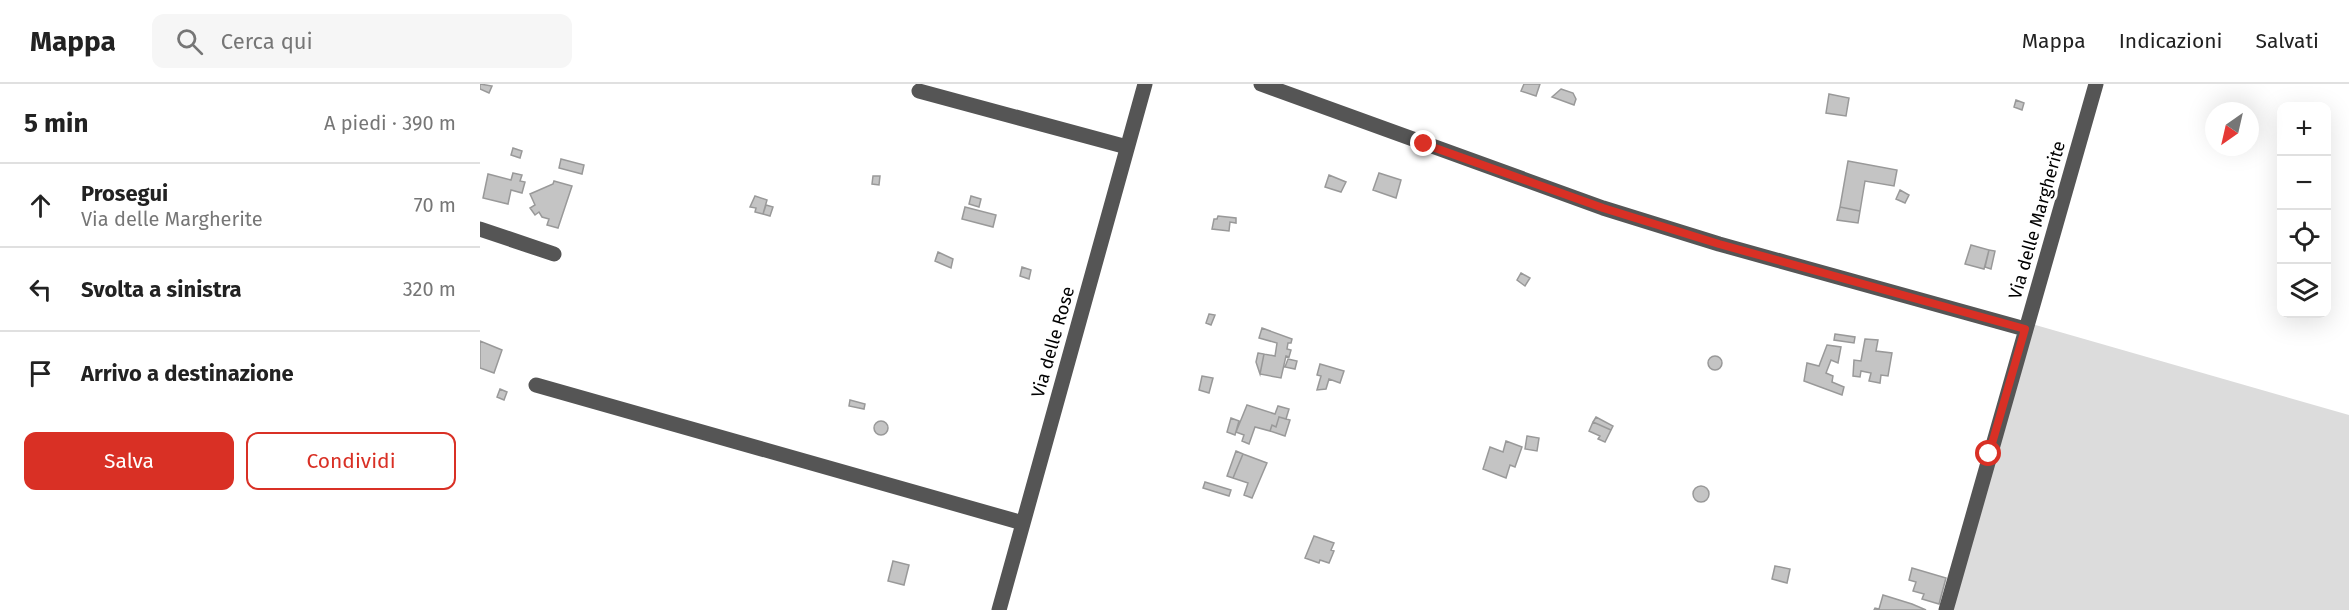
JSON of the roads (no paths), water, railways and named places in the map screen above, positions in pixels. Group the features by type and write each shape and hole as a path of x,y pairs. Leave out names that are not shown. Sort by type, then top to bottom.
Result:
{"street":[{"name":"Via delle Rose","path":"999,610 1145,84"},
{"path":"1261,84 1624,215 1719,244 2025,329"},
{"name":"Via delle Margherite","path":"1946,610 2096,84"},
{"path":"919,91 1127,147"},
{"path":"480,229 554,254"},
{"path":"536,385 1023,523"}]}
